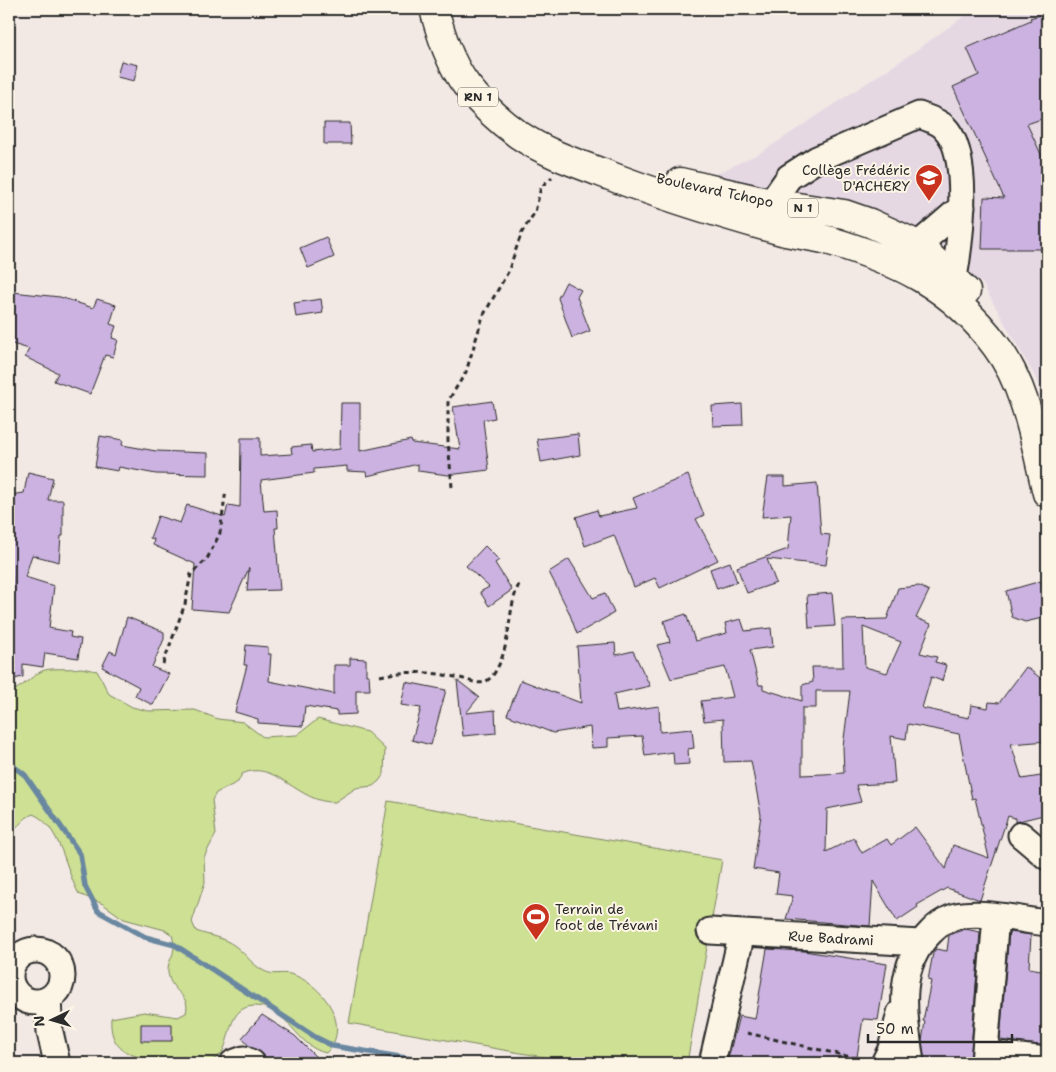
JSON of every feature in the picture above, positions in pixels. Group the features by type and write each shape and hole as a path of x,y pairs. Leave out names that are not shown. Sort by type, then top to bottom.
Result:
{"main road":[{"name":"Boulevard Tchopo","path":"434,9 442,39 466,85 497,117 519,135 558,156 641,188 784,231 826,240 883,259 921,276 942,290 996,345"},
{"name":"Boulevard Tchopo","path":"558,156 771,203 844,214 870,223 918,245 976,301 996,345 1010,366 1025,404 1047,493"},
{"path":"826,240 827,224 836,222 871,233 896,247 918,245"}],"street":[{"path":"784,231 771,203 789,177 816,159 919,115 944,126 953,142 960,170 961,234 954,278"},
{"path":"918,245 962,207"},
{"path":"1021,835 1047,857"},
{"path":"911,1063 903,1001 904,982 920,943 938,924 962,915 996,916 1047,923"},
{"path":"996,916 984,1058 1047,1060"},
{"name":"Rue Badrami","path":"710,931 920,943"},
{"path":"712,1063 742,933"},
{"path":"48,1000 50,1032 58,1063"},
{"path":"875,1062 891,1049 903,1001"}],"path":[{"path":"452,486 448,441 448,401 466,372 483,316 508,272 522,232 535,212 541,187 553,176 558,156"},
{"path":"163,664 185,604 191,574 207,559 220,533 226,490"},
{"path":"380,676 396,672 461,678 471,682 489,680 501,659 520,582"},
{"path":"747,1033 875,1062"}],"shaded area":[{"name":"Collège Frédéric D'ACHERY","path":"974,9 1047,9 1047,398 982,283 917,234 714,183 716,174 762,152 911,54"}],"green space":[{"path":"81,668 97,671 109,694 132,707 148,711 195,710 218,719 243,722 263,737 297,735 318,719 367,732 385,749 384,774 379,781 373,786 356,788 335,802 322,801 276,776 254,771 242,774 238,782 216,793 212,800 216,834 204,857 205,882 192,922 196,931 230,943 264,971 290,974 313,986 330,1006 335,1018 337,1030 334,1042 326,1053 307,1043 276,1012 255,1006 239,1012 234,1018 224,1049 220,1055 202,1063 175,1064 148,1060 128,1053 116,1043 111,1029 111,1018 144,1012 178,1017 186,1013 186,1002 169,977 168,966 174,949 172,935 165,930 124,919 103,904 79,894 56,838 50,828 33,814 9,832 9,692 42,671"},
{"name":"Terrain de foot de Trévani","path":"388,801 722,860 687,1063 578,1063 349,1023"}],"building":[{"path":"1047,13 1047,117 1027,124 1047,167 1047,249 982,249 984,197 1004,198 953,87 979,75 967,48 1031,20 1030,18"},
{"path":"121,61 138,65 134,81 117,77"},
{"path":"324,123 350,123 351,144 324,144"},
{"path":"326,237 334,257 308,268 300,248"},
{"path":"566,282 581,290 577,297 590,331 572,338 558,298"},
{"path":"12,292 60,297 93,308 97,299 116,305 110,324 116,326 112,338 118,340 113,357 105,355 90,394 54,381 58,373 25,357 29,349 9,343"},
{"path":"321,299 323,313 296,317 294,303"},
{"path":"492,401 495,418 483,420 489,470 448,475 418,471 418,464 367,476 366,472 347,471 347,466 314,469 314,473 261,480 264,511 277,510 278,528 275,528 280,590 247,591 249,568 229,612 192,609 195,564 153,545 154,539 150,538 158,516 180,523 187,505 225,517 228,505 240,507 241,438 260,438 260,456 292,454 291,447 311,445 312,452 340,449 341,403 360,403 360,451 411,440 412,443 460,449 453,407"},
{"path":"742,404 743,425 713,426 712,406"},
{"path":"578,434 580,455 541,462 537,439"},
{"path":"100,436 123,440 122,445 156,451 208,453 208,475 156,474 119,467 118,471 95,467"},
{"path":"28,472 53,478 48,500 63,500 63,536 61,536 59,562 32,555 25,577 54,586 49,628 71,632 70,637 81,639 78,658 45,653 43,667 23,664 23,677 9,680 9,605 12,605 13,589 9,546 9,495 24,493"},
{"path":"688,475 704,515 696,519 718,560 660,588 655,578 634,587 614,535 585,546 576,517 597,510 599,516 637,508 633,498"},
{"path":"768,477 785,477 785,486 817,483 821,534 830,535 826,565 767,559 776,583 747,593 737,567 788,549 791,515 762,517"},
{"path":"485,546 499,560 495,563 512,590 489,606 480,592 489,587 466,566"},
{"path":"569,559 593,598 605,593 614,613 577,634 569,612 549,572"},
{"path":"730,562 737,582 717,589 710,569"},
{"path":"1041,581 1047,617 1025,622 1012,617 1006,591"},
{"path":"919,586 929,591 916,618 931,624 920,653 937,657 935,662 946,665 942,681 931,677 922,708 969,718 971,705 988,708 989,702 999,703 1026,667 1047,683 1047,741 1011,744 1022,779 1047,775 1047,814 1015,822 1015,818 1008,816 980,900 947,888 917,905 918,907 897,921 873,881 870,926 786,919 793,896 776,894 779,873 753,869 761,815 751,761 724,762 723,719 704,721 701,701 733,697 725,667 671,679 657,645 670,642 664,621 686,614 695,641 727,633 725,623 741,619 745,631 771,628 773,647 750,650 759,685 763,685 763,689 802,701 802,685 813,682 812,667 843,667 842,620 887,619 898,588","holes":["863,627 901,642 887,673 865,667","816,691 850,691 843,747 844,773 802,775 802,708 816,708","908,724 959,734 972,799 975,798 989,858 953,845 946,869 915,827 891,845 887,839 862,853 854,838 826,852 827,809 861,802 856,785 895,783 891,736 906,739"]},
{"path":"832,593 835,626 809,628 807,595"},
{"path":"127,617 164,632 164,639 152,667 169,674 153,705 135,696 139,687 102,667 110,651 116,654"},
{"path":"615,643 616,655 633,651 650,686 614,694 617,712 659,706 660,732 692,729 694,748 688,749 689,764 674,765 673,752 645,756 642,736 608,738 608,747 592,748 590,727 553,733 507,715 521,680 581,703 577,646"},
{"path":"246,645 268,647 268,654 271,654 269,681 334,694 334,665 350,665 350,658 366,659 366,675 369,675 370,690 356,690 356,714 337,715 337,711 305,706 303,726 258,723 258,719 235,712 247,665 244,665"},
{"path":"457,680 479,697 466,713 495,710 496,733 463,736"},
{"path":"406,682 446,690 431,745 412,740 421,708 401,705"},
{"path":"965,929 980,932 970,1063 925,1063 922,1041 925,1021 923,1021 931,981 928,980 933,953 936,949 947,951 949,935"},
{"path":"1009,932 1031,935 1029,968 1047,971 1047,1046 1000,1040"},
{"path":"767,949 804,951 887,964 878,1020 863,1019 856,1063 727,1063 739,1016 755,1019"},
{"path":"262,1015 295,1036 322,1063 266,1063 264,1055 249,1046 242,1038"},
{"path":"141,1024 172,1024 172,1041 141,1041"}],"waterway":[{"path":"9,763 25,775 80,854 85,886 98,911 145,937 175,945 315,1037 333,1046 436,1063"}],"place":[{"name":"Collège Frédéric D'ACHERY","path":"929,202"},
{"name":"Terrain de foot de Trévani","path":"536,941"}]}
